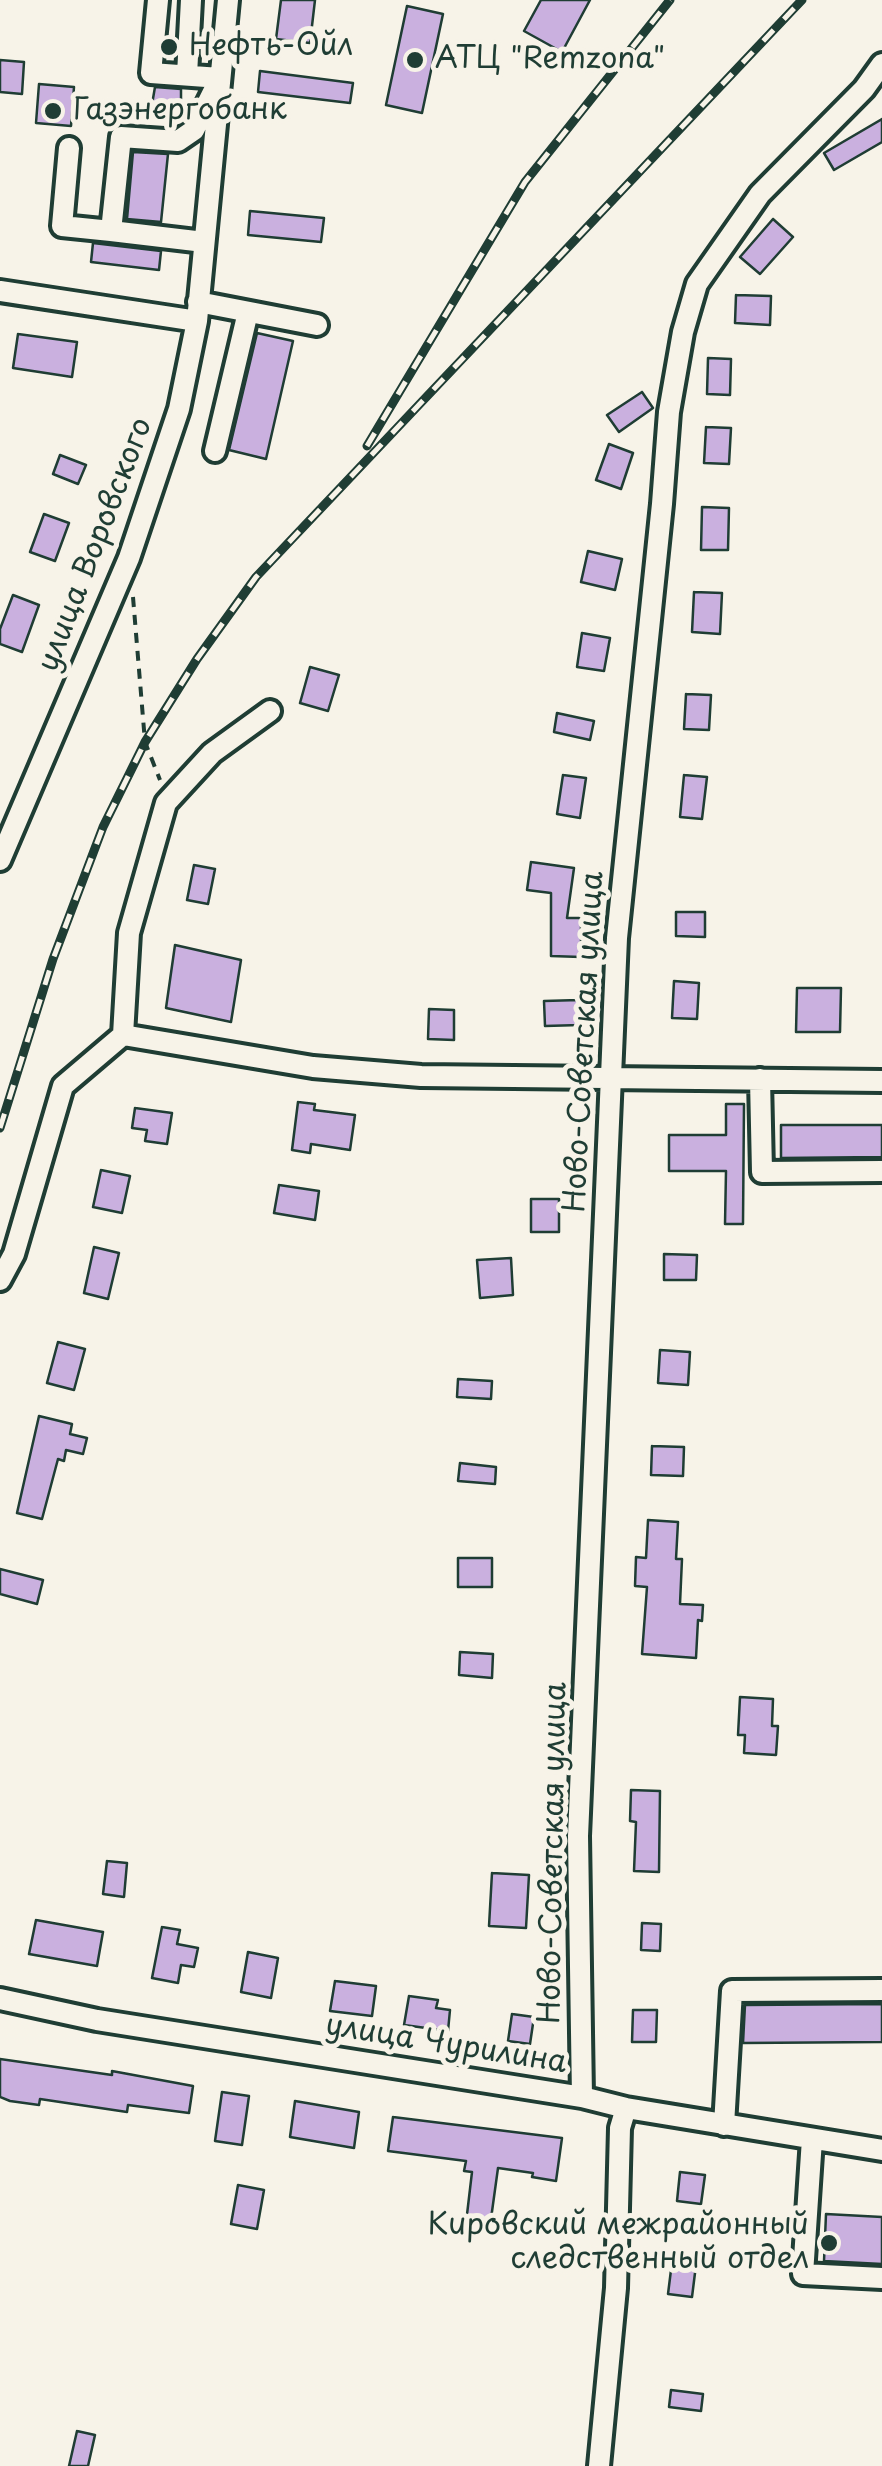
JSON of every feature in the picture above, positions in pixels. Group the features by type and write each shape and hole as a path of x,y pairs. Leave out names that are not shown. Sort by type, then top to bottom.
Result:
{"street":[{"path":"111,231 121,136 178,142 194,130 220,78 151,72 158,0"},
{"path":"187,75 191,0"},
{"name":"улица Воровского","path":"0,860 129,558 179,409 197,311 228,0"},
{"name":"Ново-Советская улица","path":"582,2097 578,1836 617,938 669,412 683,332 698,284 760,194 864,89 882,64"},
{"path":"70,148 62,226 204,242"},
{"path":"0,291 197,311 248,312 317,326"},
{"path":"216,452 248,312"},
{"path":"0,1280 14,1254 64,1086 122,1035 129,933 166,804 212,753 270,712"},
{"path":"122,1035 312,1066 421,1076 882,1081"},
{"path":"760,1079 762,1172 882,1171"},
{"path":"724,2125 732,1991 882,1990"},
{"name":"улица Чурилина","path":"0,1999 96,2020 582,2097 626,2108 882,2150"},
{"path":"600,2466 616,2288 620,2128 626,2108"},
{"path":"812,2139 804,2274 882,2278"}],"path":[{"path":"132,594 145,742 166,804"}],"building":[{"path":"281,0 315,0 310,43 276,39"},
{"path":"541,0 590,0 562,52 524,31"},
{"name":"АТЦ \"Remzona\"","path":"407,6 443,14 422,113 386,105"},
{"path":"0,60 24,62 22,94 0,92"},
{"path":"260,71 353,83 350,103 258,92"},
{"path":"39,84 74,87 71,126 36,123"},
{"path":"155,87 181,89 181,119 150,116"},
{"path":"882,119 882,142 834,170 824,153"},
{"path":"133,152 168,154 161,222 127,219"},
{"path":"250,211 324,218 321,242 248,235"},
{"path":"773,219 793,237 760,274 740,257"},
{"path":"93,243 161,251 159,270 91,262"},
{"path":"736,295 771,296 770,325 735,323"},
{"path":"257,333 293,341 266,459 229,450"},
{"path":"18,334 77,342 72,377 13,368"},
{"path":"708,358 731,359 730,395 707,394"},
{"path":"642,392 653,408 619,432 607,415"},
{"path":"706,427 731,428 729,464 704,463"},
{"path":"609,444 633,453 621,489 596,480"},
{"path":"60,455 86,465 78,484 53,474"},
{"path":"702,507 729,508 728,550 701,550"},
{"path":"44,514 69,523 55,561 30,552"},
{"path":"588,551 622,559 615,590 581,582"},
{"path":"694,592 722,593 720,634 692,632"},
{"path":"13,595 39,605 22,652 0,644 0,629"},
{"path":"582,633 610,638 604,671 577,667"},
{"path":"310,667 339,675 328,711 300,703"},
{"path":"686,694 711,695 709,730 684,729"},
{"path":"557,713 594,721 590,740 554,732"},
{"path":"563,775 586,778 580,818 557,814"},
{"path":"684,775 707,777 702,819 680,817"},
{"path":"531,862 574,868 567,918 581,918 581,957 551,956 551,893 527,890"},
{"path":"194,865 215,869 208,904 187,900"},
{"path":"676,912 705,912 705,937 676,936"},
{"path":"175,945 241,960 231,1022 166,1008"},
{"path":"674,981 699,983 697,1019 672,1018"},
{"path":"797,988 841,988 840,1032 796,1032"},
{"path":"579,1000 580,1025 545,1026 544,1001"},
{"path":"429,1009 454,1010 454,1040 428,1039"},
{"path":"298,1102 315,1104 314,1110 355,1115 350,1150 311,1144 310,1153 292,1150"},
{"path":"726,1104 744,1104 743,1224 725,1224 726,1171 669,1171 669,1135 726,1135"},
{"path":"135,1108 172,1113 167,1144 145,1141 147,1130 132,1128"},
{"path":"781,1125 882,1125 882,1157 781,1158"},
{"path":"101,1170 130,1176 122,1213 93,1207"},
{"path":"279,1185 319,1191 315,1220 274,1213"},
{"path":"531,1199 559,1199 559,1232 531,1232"},
{"path":"94,1247 119,1253 108,1299 84,1293"},
{"path":"664,1254 697,1255 696,1280 664,1280"},
{"path":"511,1258 513,1295 480,1298 477,1260"},
{"path":"58,1342 85,1349 74,1390 47,1383"},
{"path":"660,1350 690,1352 688,1385 658,1383"},
{"path":"458,1379 492,1381 491,1399 457,1397"},
{"path":"39,1416 72,1424 70,1434 87,1438 83,1454 66,1450 64,1461 58,1459 42,1519 17,1513"},
{"path":"652,1446 684,1447 683,1476 651,1475"},
{"path":"460,1463 496,1467 495,1484 458,1481"},
{"path":"648,1520 678,1522 676,1559 682,1559 680,1604 703,1605 696,1658 642,1654 647,1587 635,1586 636,1557 646,1558"},
{"path":"458,1558 492,1558 492,1587 458,1587"},
{"path":"0,1569 43,1580 37,1604 0,1594"},
{"path":"460,1652 493,1654 492,1678 459,1675"},
{"path":"740,1697 773,1699 772,1726 778,1726 776,1755 744,1753 745,1735 738,1735"},
{"path":"631,1790 660,1791 659,1872 634,1871 636,1822 630,1821"},
{"path":"107,1861 127,1863 124,1897 103,1894"},
{"path":"492,1873 529,1875 526,1928 489,1926"},
{"path":"36,1920 103,1932 97,1966 29,1954"},
{"path":"642,1923 661,1924 660,1951 641,1950"},
{"path":"162,1927 180,1930 177,1944 198,1948 194,1967 181,1965 178,1983 152,1978"},
{"path":"248,1952 278,1958 271,1998 241,1992"},
{"path":"335,1981 376,1986 372,2016 330,2011"},
{"path":"409,1996 438,2000 436,2008 450,2010 448,2031 404,2025"},
{"path":"882,2004 882,2042 743,2043 745,2005"},
{"path":"633,2010 657,2010 656,2042 632,2042"},
{"path":"512,2014 534,2017 530,2044 508,2041"},
{"path":"0,2059 112,2075 112,2071 193,2086 189,2113 128,2105 127,2112 40,2099 39,2105 10,2101 0,2097"},
{"path":"222,2092 249,2096 242,2145 215,2141"},
{"path":"295,2101 359,2112 354,2148 290,2137"},
{"path":"393,2117 562,2138 556,2181 498,2168 490,2226 466,2223 472,2172 464,2171 466,2161 388,2151"},
{"path":"680,2172 705,2175 701,2204 677,2201"},
{"path":"238,2185 264,2190 257,2229 231,2224"},
{"path":"826,2214 882,2217 882,2264 824,2261"},
{"path":"673,2254 697,2257 692,2297 668,2294"},
{"path":"671,2390 703,2394 701,2411 669,2407"},
{"path":"77,2431 95,2435 88,2466 69,2466"}],"railway":[{"path":"367,446 525,182 670,0"},
{"path":"0,1128 53,959 103,827 145,742 197,659 256,577 802,0"}],"place":[{"name":"Нефть-Ойл","path":"169,47"},
{"name":"АТЦ \"Remzona\"","path":"415,60"},
{"name":"Газэнергобанк","path":"53,111"},
{"name":"Кировский межрайонный следственный отдел","path":"829,2243"}]}
